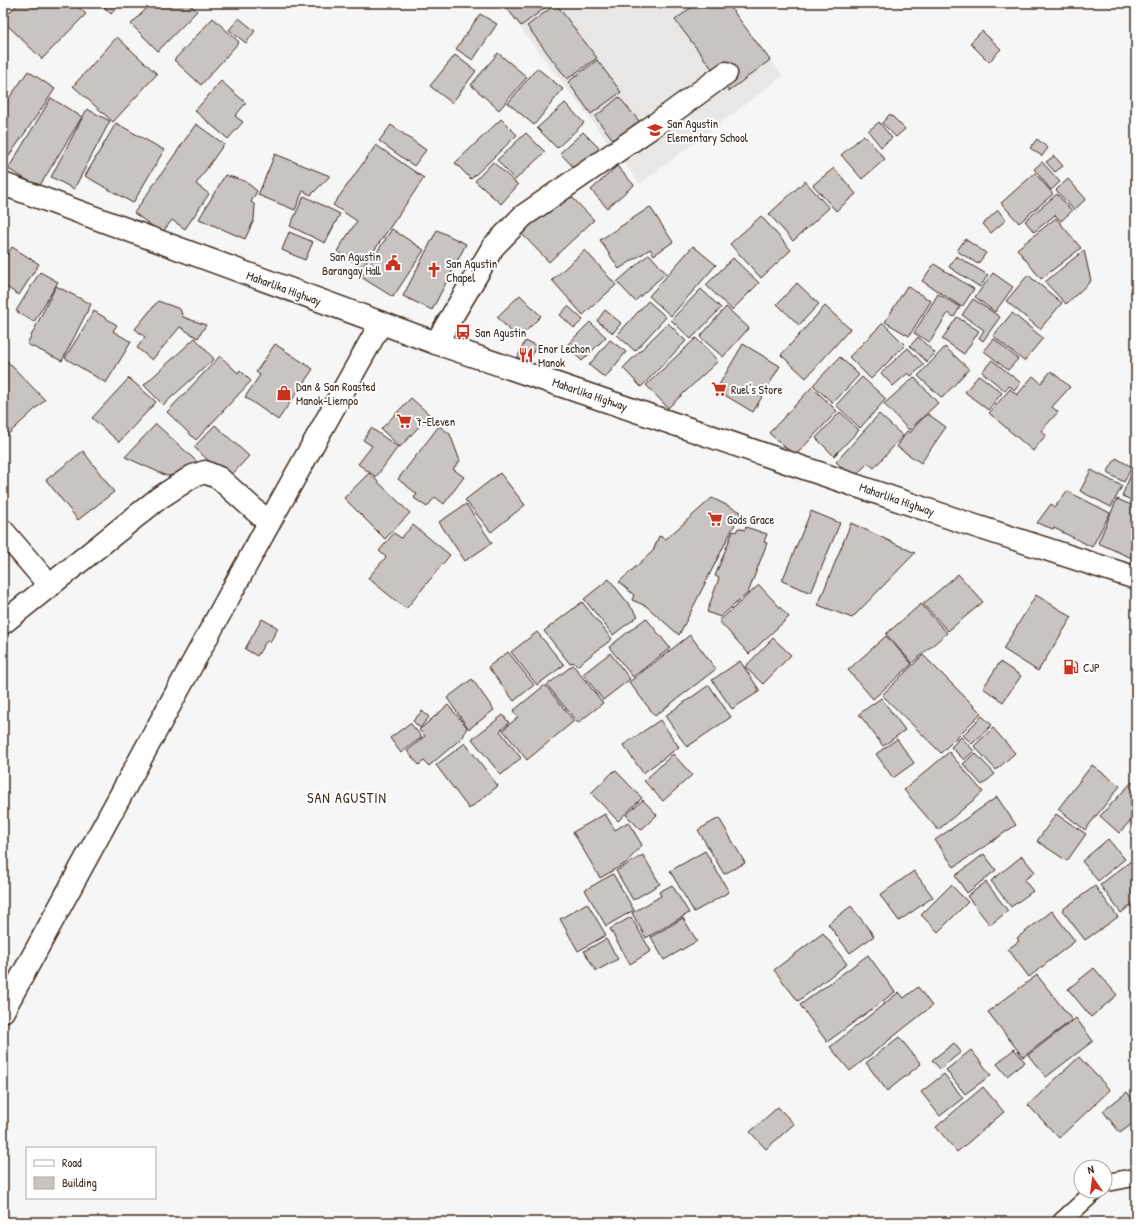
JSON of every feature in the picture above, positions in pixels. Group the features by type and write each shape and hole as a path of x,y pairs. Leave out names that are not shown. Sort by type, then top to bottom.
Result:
{"main road":[{"path":"436,343 493,247 523,216 649,129 726,73"},
{"name":"Maharlika Highway","path":"3,184 436,343 965,522 1136,578"},
{"path":"3,1010 269,523 381,323"},
{"path":"3,623 159,498 193,476 205,472 220,478 269,523"},
{"path":"3,531 50,586"}],"lane":[{"path":"1113,1181 1136,1177"},
{"path":"1061,1222 1086,1199"}],"shaded area":[{"name":"San Agustin Elementary School","path":"501,3 727,3 783,76 640,184"}],"building":[{"path":"19,3 74,3 86,14 42,59 3,21 3,19"},
{"path":"100,3 121,3 111,14"},
{"path":"152,3 188,3 197,11 158,51 131,24"},
{"path":"503,3 550,3 550,4 521,26"},
{"path":"697,3 727,3 770,60 729,91 675,20"},
{"path":"556,4 597,58 567,79 527,26"},
{"path":"480,14 497,24 473,60 456,49"},
{"path":"213,18 239,42 201,85 174,60"},
{"path":"239,18 255,31 246,43 229,30"},
{"path":"982,31 1001,49 989,62 970,43"},
{"path":"117,37 157,74 113,122 73,86"},
{"path":"498,53 527,77 499,110 471,85"},
{"path":"455,55 476,71 452,103 430,86"},
{"path":"597,60 621,92 591,114 568,82"},
{"path":"537,68 563,89 534,125 508,103"},
{"path":"28,71 55,89 7,159 3,156 3,107"},
{"path":"221,81 246,103 235,116 243,122 228,139 195,111"},
{"path":"619,97 644,127 619,147 595,117"},
{"path":"51,98 82,117 39,187 8,169"},
{"path":"565,103 584,123 557,148 537,128"},
{"path":"87,109 110,121 74,189 51,177"},
{"path":"890,114 905,129 896,137 882,123"},
{"path":"501,119 517,135 471,179 455,163"},
{"path":"879,122 892,138 881,147 868,131"},
{"path":"116,123 164,150 133,203 85,176"},
{"path":"196,124 224,144 196,184 209,194 185,229 172,220 162,233 134,213"},
{"path":"391,125 426,150 414,166 379,141"},
{"path":"583,132 603,152 580,174 560,153"},
{"path":"526,133 545,152 515,180 497,160"},
{"path":"864,135 885,159 862,179 841,155"},
{"path":"1037,139 1048,148 1042,156 1030,148"},
{"path":"376,145 424,178 362,268 337,251 357,221 333,205"},
{"path":"275,154 330,176 311,195 303,191 295,210 258,195"},
{"path":"1054,156 1063,166 1055,172 1046,162"},
{"path":"493,162 518,185 501,204 475,181"},
{"path":"1042,162 1060,182 1051,190 1034,169"},
{"path":"617,166 634,185 607,208 591,190"},
{"path":"834,168 856,194 836,211 813,185"},
{"path":"1035,173 1053,194 1019,223 1001,203"},
{"path":"225,175 245,181 257,191 251,202 255,205 254,220 245,239 199,219"},
{"path":"1068,179 1086,199 1074,210 1056,190"},
{"path":"805,181 829,208 793,241 769,214"},
{"path":"566,191 594,220 549,262 521,233"},
{"path":"1057,194 1072,211 1061,221 1055,215 1034,232 1025,221"},
{"path":"304,196 340,214 325,243 290,226"},
{"path":"650,207 673,242 654,255 650,249 619,269 600,240"},
{"path":"998,210 1006,220 991,233 983,224"},
{"path":"761,216 791,250 761,278 730,244"},
{"path":"1056,218 1081,248 1041,279 1017,249"},
{"name":"San Agustin Barangay Hall","path":"392,229 424,250 393,297 361,277"},
{"name":"San Agustin Chapel","path":"437,230 466,244 432,310 403,296"},
{"path":"289,232 313,242 305,260 282,250"},
{"path":"965,239 986,253 978,264 957,251"},
{"path":"693,246 716,265 671,316 649,296"},
{"path":"12,247 39,264 19,295 3,285 3,261"},
{"path":"585,250 616,285 583,315 552,280"},
{"path":"1084,250 1091,281 1066,304 1045,282"},
{"path":"649,254 666,273 635,301 617,282"},
{"path":"956,256 988,275 980,287 949,267"},
{"path":"733,258 759,283 732,310 706,285"},
{"path":"934,264 974,289 962,307 922,281"},
{"path":"40,272 58,282 34,322 16,311"},
{"path":"993,273 1013,287 995,312 975,297"},
{"path":"1028,275 1062,303 1040,329 1006,301"},
{"path":"797,283 819,304 799,325 777,304"},
{"path":"56,286 91,304 62,361 27,344"},
{"path":"907,286 931,301 909,336 885,322"},
{"path":"701,289 721,308 691,339 671,320"},
{"path":"938,294 960,307 954,317 948,313 930,342 914,333"},
{"path":"520,295 541,316 518,339 497,317"},
{"path":"973,299 1000,317 983,341 979,338 984,330 962,315"},
{"path":"158,301 180,309 183,317 206,325 198,338 180,327 152,360 137,348 145,337 135,329"},
{"path":"648,301 666,317 635,351 617,335"},
{"path":"568,306 583,320 574,328 560,315"},
{"path":"825,306 850,329 806,378 781,355"},
{"path":"726,307 749,328 723,357 700,337"},
{"path":"605,310 621,323 613,333 597,321"},
{"path":"94,311 117,325 113,331 131,342 106,383 65,358"},
{"path":"1012,313 1043,338 1024,361 993,336"},
{"path":"957,317 979,331 964,354 942,339"},
{"path":"590,322 606,337 582,361 566,346"},
{"path":"668,323 686,341 641,387 623,368"},
{"path":"883,323 905,345 871,379 849,357"},
{"path":"918,337 935,353 927,362 910,346"},
{"path":"195,338 214,359 163,405 144,385"},
{"path":"696,338 718,361 668,408 646,385"},
{"path":"994,339 1018,359 1008,370 984,351"},
{"path":"610,340 626,352 605,378 589,365"},
{"path":"525,341 536,345 528,366 516,361"},
{"path":"275,344 313,369 278,420 245,397 260,375 256,372"},
{"path":"743,344 780,366 753,412 716,390"},
{"path":"945,347 969,369 942,398 918,376"},
{"path":"908,348 924,365 911,376 908,373 893,386 881,373"},
{"path":"220,356 238,373 240,370 251,381 196,440 167,412"},
{"path":"840,357 859,375 833,403 813,385"},
{"path":"6,360 45,400 3,439 3,363"},
{"path":"992,360 1021,383 1015,390 1009,386 1005,391 982,372"},
{"path":"1051,371 1070,387 1052,407 1058,412 1041,431 1046,435 1033,451 989,413 1010,389 1017,395 1033,376 1041,383"},
{"path":"979,375 1002,393 988,410 965,392"},
{"path":"862,377 886,399 860,428 836,405"},
{"path":"914,377 938,403 909,430 884,404"},
{"path":"129,378 156,402 119,442 92,418"},
{"path":"812,387 837,411 795,456 769,433"},
{"path":"411,398 430,415 400,447 381,429"},
{"path":"840,412 859,430 834,456 816,438"},
{"path":"879,414 903,436 874,468 868,463 853,478 836,462"},
{"path":"928,414 946,427 921,463 897,447 907,431 910,433"},
{"path":"156,424 206,470 167,476 125,457"},
{"path":"215,425 249,456 228,479 194,447"},
{"path":"439,426 450,434 460,461 453,469 464,477 444,504 435,497 427,507 414,498 417,494 398,479"},
{"path":"371,428 398,447 376,477 358,464 372,446 363,440"},
{"path":"83,451 114,492 78,520 46,480"},
{"path":"1116,458 1132,467 1124,482 1107,473"},
{"path":"1091,470 1122,486 1111,507 1080,491"},
{"path":"369,473 410,513 385,539 344,498"},
{"path":"500,473 525,505 491,532 465,500"},
{"path":"1131,474 1136,476 1136,502 1122,496"},
{"path":"1067,491 1110,513 1092,547 1054,528 1053,529 1037,523 1051,504 1055,507"},
{"path":"712,498 741,512 679,635 646,606 632,600 634,595 619,582 653,551 659,536 666,539"},
{"path":"1117,499 1136,507 1136,560 1098,543"},
{"path":"466,504 492,543 465,561 439,522"},
{"path":"811,511 840,523 811,593 782,581"},
{"path":"851,523 915,553 852,618 818,605"},
{"path":"413,525 450,555 406,609 368,578 386,557 379,551 394,533 401,538"},
{"path":"746,527 767,534 764,542 767,543 748,593 720,617 707,612 719,578 715,576 733,531 736,532 738,528 745,530"},
{"path":"958,574 983,602 948,631 923,604"},
{"path":"609,579 638,616 613,635 584,599"},
{"path":"759,585 789,617 749,654 719,621"},
{"path":"1036,595 1072,617 1038,671 1003,649"},
{"path":"582,602 612,639 577,666 573,662 570,664 544,631"},
{"path":"921,604 947,633 912,663 886,634"},
{"path":"646,618 670,648 633,677 609,647"},
{"path":"262,619 278,628 270,642 267,640 257,656 245,649"},
{"path":"537,632 564,665 537,685 511,652"},
{"path":"690,635 716,669 655,716 629,682"},
{"path":"886,636 912,664 873,699 848,670"},
{"path":"773,638 791,655 763,684 745,667"},
{"path":"508,652 534,685 514,701 488,667"},
{"path":"610,653 630,679 603,700 583,674"},
{"path":"923,655 981,713 941,753 882,695"},
{"path":"740,661 760,691 732,709 712,680"},
{"path":"1000,662 1021,676 1003,702 983,688"},
{"path":"573,665 603,703 578,723 547,685"},
{"path":"472,679 494,710 469,729 447,698"},
{"path":"545,685 574,721 527,760 503,730 518,717 513,711"},
{"path":"709,685 731,717 687,747 665,716"},
{"path":"881,698 905,730 883,746 859,714"},
{"path":"448,705 467,727 463,737 429,766 424,761 419,765 407,751 425,736 419,730"},
{"path":"422,711 429,717 420,728 413,721"},
{"path":"503,715 509,723 500,731 521,758 501,775 472,739"},
{"path":"982,716 992,725 972,744 963,735"},
{"path":"660,720 679,747 643,773 623,745"},
{"path":"410,723 422,737 401,753 390,738"},
{"path":"993,728 1015,753 996,770 974,746"},
{"path":"961,737 974,751 964,760 951,747"},
{"path":"897,739 914,763 893,778 876,754"},
{"path":"465,743 498,786 469,809 436,765"},
{"path":"949,752 983,792 938,830 904,790"},
{"path":"975,753 995,774 982,785 963,764"},
{"path":"673,754 692,775 663,801 644,781"},
{"path":"1092,765 1120,786 1085,830 1058,809"},
{"path":"615,770 642,798 618,821 591,793"},
{"path":"1132,782 1136,785 1136,815 1119,833 1100,816"},
{"path":"997,797 1016,825 954,867 935,840"},
{"path":"643,800 657,815 641,830 626,815"},
{"path":"605,814 615,830 628,822 642,845 626,863 600,878 573,832"},
{"path":"1056,814 1086,834 1067,861 1037,841"},
{"path":"719,818 745,863 724,874 698,830"},
{"path":"1108,839 1125,859 1098,881 1082,861"},
{"path":"705,851 729,892 694,912 670,871"},
{"path":"984,854 996,870 967,893 955,876"},
{"path":"643,855 660,884 633,900 616,871"},
{"path":"1022,856 1035,872 1024,880 1033,891 1011,907 991,881"},
{"path":"1136,857 1136,901 1121,913 1100,885"},
{"path":"914,871 933,897 899,921 880,895"},
{"path":"613,874 634,910 606,926 585,890"},
{"path":"986,882 1008,911 990,925 967,896"},
{"path":"672,885 689,913 646,938 632,913 661,896 659,892"},
{"path":"951,885 968,902 938,932 921,915"},
{"path":"1095,886 1118,917 1085,940 1062,910"},
{"path":"587,903 606,935 578,951 560,919"},
{"path":"851,906 874,936 850,953 828,924"},
{"path":"1052,911 1075,941 1029,977 1008,949 1019,941 1017,938"},
{"path":"631,917 651,951 630,964 610,929"},
{"path":"683,918 697,941 664,960 651,937"},
{"path":"823,933 847,964 798,1001 774,970"},
{"path":"606,939 618,959 596,971 584,951"},
{"path":"868,955 895,992 827,1042 800,1005"},
{"path":"1094,968 1117,995 1091,1017 1068,989"},
{"path":"1037,975 1072,1020 1023,1057 988,1012"},
{"path":"918,987 932,1006 850,1071 830,1047 899,992 904,998"},
{"path":"1076,1018 1093,1041 1046,1077 1028,1055"},
{"path":"899,1037 921,1064 887,1091 866,1063"},
{"path":"954,1043 961,1052 940,1069 932,1060"},
{"path":"1014,1049 1025,1062 1007,1076 997,1064"},
{"path":"971,1050 991,1075 965,1094 946,1070"},
{"path":"1079,1057 1110,1090 1059,1138 1028,1105"},
{"path":"944,1074 963,1098 940,1116 921,1092"},
{"path":"983,1087 1004,1112 957,1152 936,1127"},
{"path":"1127,1092 1136,1104 1136,1121 1120,1133 1103,1111"},
{"path":"778,1107 794,1124 766,1149 750,1132"}],"place":[{"name":"San Agustin Elementary School","path":"655,130"},
{"name":"San Agustin Barangay Hall","path":"393,263"},
{"name":"San Agustin Chapel","path":"434,270"},
{"name":"San Agustin","path":"463,332"},
{"name":"Enor Lechon Manok","path":"526,355"},
{"name":"Ruel's Store","path":"719,389"},
{"name":"Dan & San Roasted Manok-Liempo","path":"284,393"},
{"name":"7-Eleven","path":"404,421"},
{"name":"Gods Grace","path":"715,519"},
{"name":"CJP","path":"1071,667"}],"district":[{"name":"SAN AGUSTIN","path":"347,797"}]}
